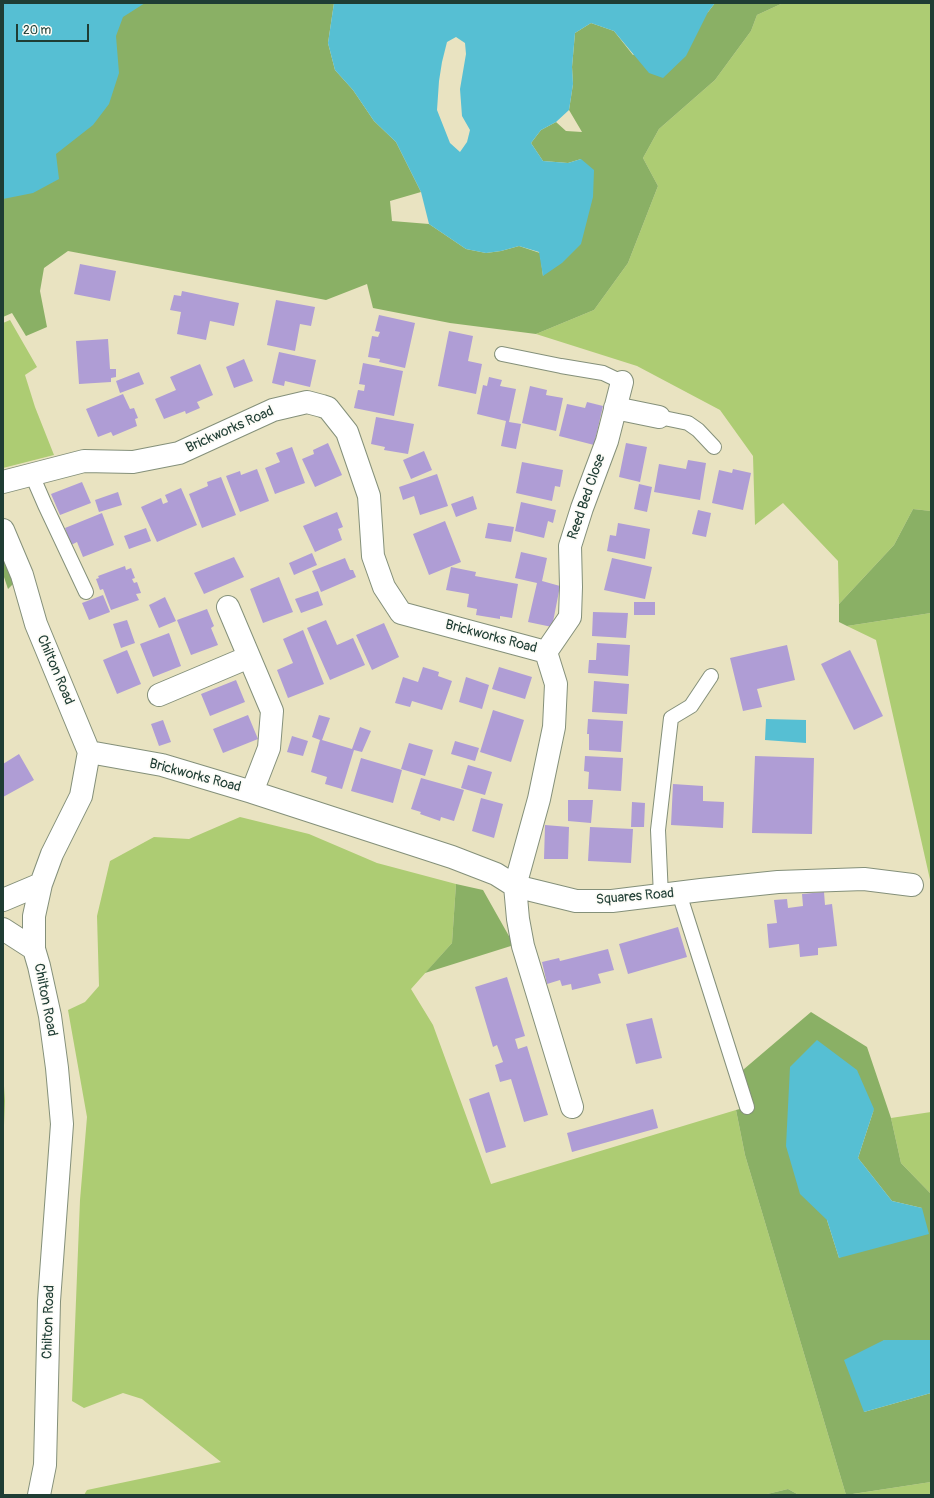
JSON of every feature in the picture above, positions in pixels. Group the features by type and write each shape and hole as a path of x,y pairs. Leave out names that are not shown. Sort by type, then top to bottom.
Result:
{"street":[{"name":"Reed Bed Close","path":"546,652 570,617 570,546 582,508 607,441 622,382"},
{"name":"Brickworks Road","path":"3,482 84,461 133,462 179,453 273,410 307,402 328,408 347,432 369,496 373,556 384,587 401,614 546,652 556,684 554,727 539,799 515,886 496,874 452,857 252,792 162,765 89,752"},
{"path":"615,408 659,417"},
{"name":"Chilton Road","path":"3,530 22,575 36,624 89,752 81,796 52,854 41,884 34,916 34,949 51,1023 62,1124 49,1300 45,1465 39,1495"},
{"path":"228,607 272,712 269,748 252,792"},
{"path":"159,695 249,657"},
{"name":"Squares Road","path":"515,886 576,901 612,902 778,882 864,879 912,885"},
{"path":"3,900 41,884"},
{"path":"515,886 518,919 523,946 572,1107"},
{"path":"3,929 34,949"}],"lane":[{"path":"502,354 603,373 622,382"},
{"path":"659,417 688,423 698,430 714,447"},
{"path":"32,474 86,592"},
{"path":"710,676 691,706 670,718 658,830 670,894 747,1107"}],"green space":[{"path":"3,3 334,3 328,43 335,70 353,90 374,121 396,142 421,192 390,201 392,221 429,224 466,249 486,253 519,246 540,253 543,276 581,159 568,163 543,161 531,143 541,130 556,122 566,131 582,132 569,110 573,84 572,67 575,33 591,23 614,31 633,55 708,12 715,3 783,3 757,15 751,31 715,80 659,129 643,158 658,186 628,263 594,310 536,334 450,323 373,308 367,284 326,300 68,251 44,268 40,291 47,327 26,336 12,313 3,317"},
{"path":"783,3 931,3 931,511 913,509 894,545 839,604 838,561 783,503 755,525 753,456 720,410 637,366 536,334 594,310 628,263 658,186 643,158 659,129 715,80 751,31 757,15"},
{"path":"10,320 37,367 25,375 35,407 54,455 3,468 3,323"},
{"path":"913,509 931,511 931,613 847,626 839,622 839,604 894,545"},
{"path":"3,530 22,575 8,589 3,574"},
{"path":"931,613 931,884 876,640 847,626"},
{"path":"240,817 309,834 377,863 456,884 452,943 411,989 433,1025 491,1184 736,1110 745,1155 846,1495 799,1495 788,1489 763,1495 84,1495 87,1490 221,1462 142,1399 123,1393 84,1408 72,1401 80,1200 87,1117 68,1010 85,1002 99,986 97,916 110,861 154,837 189,839"},
{"path":"456,884 483,890 514,945 425,973 452,943"},
{"path":"811,1012 867,1047 891,1118 901,1163 931,1194 931,1340 884,1340 864,1412 931,1393 931,1482 846,1495 745,1155 736,1110 747,1107 737,1075","holes":["874,1109 858,1158 892,1201 922,1208 839,1258 827,1220"]},
{"path":"3,1071 5,1101 3,1149"},
{"path":"931,1112 931,1194 901,1163 891,1118"},
{"path":"931,1482 931,1495 846,1495"},
{"path":"788,1489 799,1495 763,1495"}],"water":[{"path":"3,3 145,3 123,17 116,36 119,73 109,104 93,125 56,154 59,179 33,193 3,199"},
{"path":"334,3 715,3 708,12 686,56 663,78 649,73 614,31 591,23 575,33 572,67 573,84 569,110 556,122 541,130 531,143 543,161 568,163 581,159 594,170 593,197 581,244 562,263 543,276 539,252 519,246 486,253 466,249 429,224 421,192 396,142 374,121 353,90 335,70 328,43","holes":["456,37 465,43 466,54 460,89 462,116 470,130 467,142 460,152 450,143 437,110 439,81 447,42"]},
{"path":"766,719 806,720 806,743 765,740"},
{"path":"817,1040 857,1070 874,1109 858,1158 892,1201 922,1208 929,1234 839,1258 827,1220 800,1194 786,1146 790,1067"},
{"path":"884,1340 931,1340 931,1393 864,1412 844,1360"}],"building":[{"path":"80,264 116,271 110,301 74,294"},
{"path":"182,291 239,303 234,326 210,321 206,340 177,334 181,312 170,310 174,295 181,296"},
{"path":"276,300 315,307 311,326 300,324 295,351 267,345"},
{"path":"379,315 415,323 405,368 379,362 380,359 368,357 372,336 378,337 380,332 375,331"},
{"path":"449,331 473,336 468,361 482,364 476,394 438,386"},
{"path":"108,339 110,369 116,369 116,377 111,378 111,382 79,384 76,341"},
{"path":"279,352 316,360 310,387 285,381 284,386 272,383"},
{"path":"244,359 253,381 234,388 226,367"},
{"path":"363,363 403,371 394,416 354,408 358,390 364,391 365,385 359,384"},
{"path":"200,364 213,395 197,402 200,408 186,414 185,411 164,419 155,399 176,390 170,377"},
{"path":"139,372 144,384 120,393 116,381"},
{"path":"489,377 502,380 500,386 516,389 509,422 521,424 516,449 501,446 506,421 477,414 483,385 487,386"},
{"path":"530,386 547,390 546,395 563,398 556,431 522,423"},
{"path":"123,394 130,409 134,408 138,418 135,419 137,426 113,436 111,432 98,437 86,409"},
{"path":"587,402 603,406 594,445 559,436 567,404 585,408"},
{"path":"376,417 414,424 408,454 384,450 385,447 371,444"},
{"path":"328,443 342,475 315,487 302,459 314,454 313,450"},
{"path":"626,443 647,447 640,482 619,477"},
{"path":"292,447 305,483 275,494 265,468 280,462 276,453"},
{"path":"424,451 432,470 411,479 403,460"},
{"path":"688,460 706,463 700,500 654,492 659,464 686,469"},
{"path":"522,462 563,470 560,487 555,486 552,501 516,493"},
{"path":"257,469 269,501 240,512 226,476 240,471 241,475"},
{"path":"733,469 751,473 743,510 712,503 719,470 732,473"},
{"path":"437,474 448,506 420,515 414,496 403,500 399,487"},
{"path":"221,477 236,515 202,528 189,494 208,486 207,482"},
{"path":"82,482 91,503 60,515 51,494"},
{"path":"639,484 652,487 647,512 634,509"},
{"path":"181,488 197,525 157,542 141,507 161,498 163,504 168,502 165,495"},
{"path":"118,492 122,505 99,512 95,500"},
{"path":"473,496 477,509 456,517 451,504"},
{"path":"521,502 556,510 553,523 548,521 544,538 515,531"},
{"path":"698,510 711,513 706,537 692,534"},
{"path":"337,512 343,527 338,529 342,540 315,552 303,526"},
{"path":"102,513 114,545 83,557 77,542 71,545 65,528"},
{"path":"445,521 461,562 429,575 413,534"},
{"path":"488,523 514,527 511,542 485,538"},
{"path":"618,523 650,529 645,559 607,551 610,535 616,536"},
{"path":"146,528 151,541 129,549 124,536"},
{"path":"521,552 547,558 542,581 560,586 552,627 528,622 537,583 515,578"},
{"path":"312,553 317,565 294,575 289,563"},
{"path":"234,557 244,577 204,594 194,573"},
{"path":"345,558 350,570 353,570 356,577 321,592 312,571"},
{"path":"612,558 652,567 645,599 604,590"},
{"path":"125,566 126,570 131,568 135,578 132,579 134,583 137,582 141,593 136,594 139,600 111,610 103,589 100,590 96,579 99,578 98,576"},
{"path":"451,567 476,572 475,576 518,584 512,618 500,616 500,619 476,615 477,609 467,607 469,594 446,590"},
{"path":"279,577 293,612 263,623 250,589"},
{"path":"318,591 323,605 301,613 295,599"},
{"path":"103,595 110,612 89,620 82,603"},
{"path":"165,597 176,621 159,628 149,605"},
{"path":"634,602 655,602 655,615 634,615"},
{"path":"207,609 214,626 211,628 218,645 191,655 177,620"},
{"path":"593,612 628,613 626,638 592,636"},
{"path":"127,620 135,643 121,648 113,624"},
{"path":"326,620 337,645 353,638 365,665 330,680 307,628"},
{"path":"384,623 399,657 372,670 356,635"},
{"path":"303,630 324,684 288,698 277,670 293,663 283,639"},
{"path":"169,633 181,666 153,677 140,644"},
{"path":"597,643 630,645 628,676 588,673 589,660 596,660"},
{"path":"787,645 795,680 757,689 762,707 743,711 730,658"},
{"path":"127,650 141,684 117,694 103,660"},
{"path":"850,650 883,716 854,730 821,664"},
{"path":"423,667 439,672 438,676 452,681 442,710 412,701 410,707 395,703 403,677 418,682"},
{"path":"499,667 532,677 525,699 492,689"},
{"path":"466,677 489,685 482,709 459,702"},
{"path":"236,680 245,702 210,716 201,694"},
{"path":"594,681 629,684 627,714 592,712"},
{"path":"493,710 524,720 511,762 480,752"},
{"path":"248,715 258,739 223,753 213,729"},
{"path":"319,715 330,718 322,740 352,749 360,727 371,731 362,752 354,750 342,789 325,784 327,777 311,772 320,740 312,737"},
{"path":"588,719 623,721 621,752 589,750 589,734 587,734"},
{"path":"163,720 171,742 159,746 151,724"},
{"path":"292,736 308,741 303,756 287,752"},
{"path":"455,741 479,748 475,761 451,754"},
{"path":"409,743 433,750 425,776 401,769"},
{"path":"19,754 34,780 3,797 3,764"},
{"path":"585,756 623,758 621,791 588,789 589,772 584,771"},
{"path":"755,756 814,758 812,834 752,833"},
{"path":"361,758 402,770 393,803 351,791"},
{"path":"468,765 492,772 485,795 461,788"},
{"path":"421,778 464,790 454,821 441,817 440,821 411,809"},
{"path":"673,784 703,786 703,801 724,802 723,828 671,825"},
{"path":"481,798 503,804 494,838 472,831"},
{"path":"568,800 593,800 591,823 568,821"},
{"path":"632,802 645,803 644,827 631,827"},
{"path":"545,825 569,827 568,859 544,859"},
{"path":"590,827 633,829 631,863 588,861"},
{"path":"824,892 825,905 832,904 837,946 818,948 818,955 800,957 799,944 769,948 767,924 777,923 774,900 787,899 788,908 803,906 802,894"},
{"path":"678,927 687,957 628,974 619,944"},
{"path":"608,949 614,970 598,974 601,983 572,990 571,984 562,986 560,980 547,984 542,962 559,958 560,961"},
{"path":"507,977 525,1036 515,1039 518,1049 527,1046 548,1115 524,1122 511,1079 500,1082 495,1065 503,1062 497,1045 493,1047 475,987"},
{"path":"652,1018 662,1058 636,1064 626,1024"},
{"path":"489,1092 506,1147 486,1153 469,1099"},
{"path":"653,1109 658,1128 572,1152 567,1133"}]}
